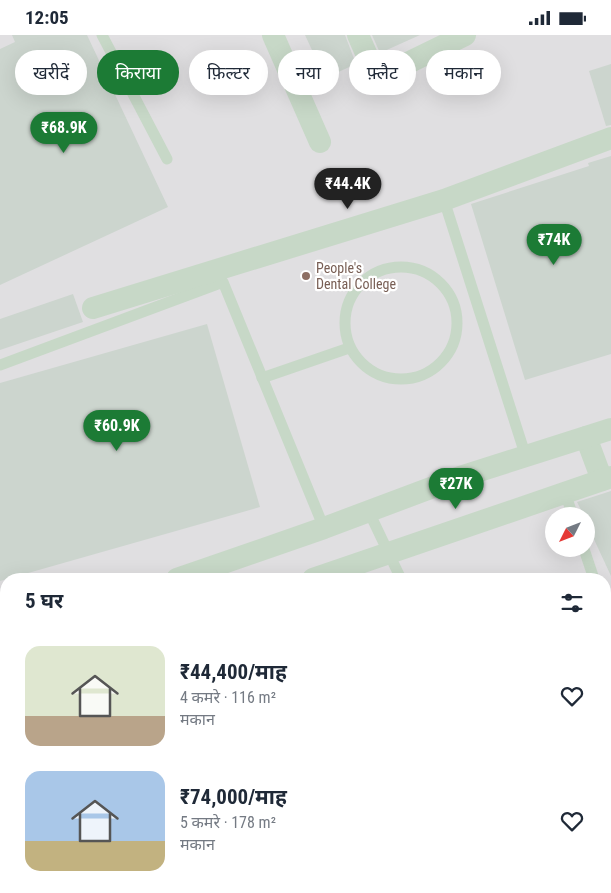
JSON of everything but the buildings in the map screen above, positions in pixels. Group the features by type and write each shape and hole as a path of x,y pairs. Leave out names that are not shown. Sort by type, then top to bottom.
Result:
{"street":[{"path":"273,35 320,142"},
{"path":"358,35 377,78 465,35"},
{"path":"93,307 444,200 611,138"},
{"path":"194,573 324,528 460,477 611,429"},
{"path":"330,573 606,479 586,437"}],"lane":[{"path":"102,35 167,159"},
{"path":"444,200 526,457"},
{"path":"399,267 417,269 433,277 446,290 454,306 457,324 454,342 446,358 432,370 416,378 398,380 380,376 363,366 349,347 345,332 345,313 351,295 364,280 380,271 399,267"},
{"path":"0,365 223,282 324,528"},
{"path":"262,377 349,347"},
{"path":"565,493 570,507"},
{"path":"369,511 398,573"},
{"path":"587,557 592,573"}],"shaded area":[{"name":"People's Dental College","path":"0,35 611,35 611,573 0,573"}],"place":[{"name":"People's Dental College","path":"306,276"}]}
